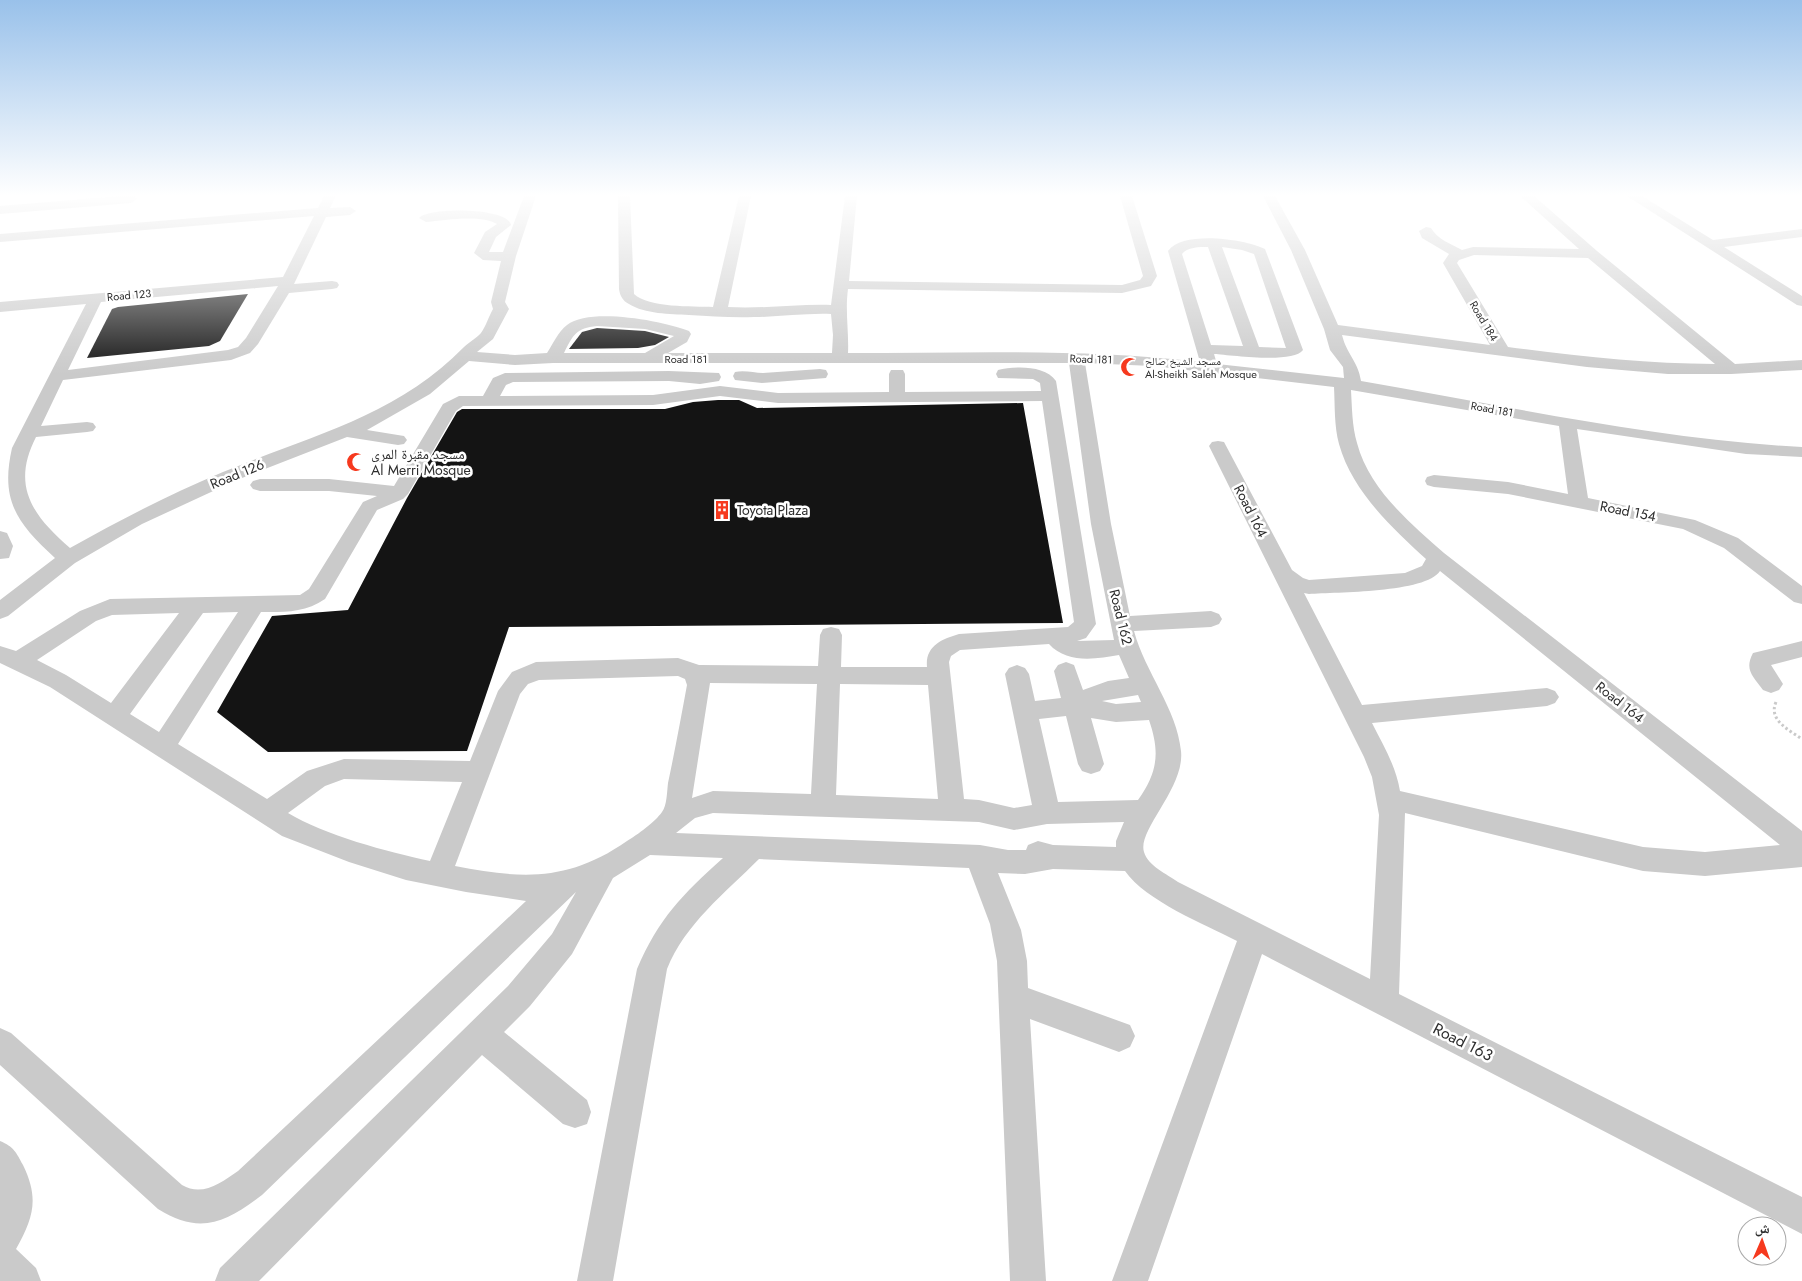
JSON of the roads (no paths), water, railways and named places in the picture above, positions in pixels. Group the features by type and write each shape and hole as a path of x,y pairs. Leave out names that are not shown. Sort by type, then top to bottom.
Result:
{"street":[{"path":"57,376 231,355 248,347 285,285 300,256"},
{"path":"424,390 508,356 494,344 492,330 501,312 498,302 509,256 487,256"},
{"path":"626,256 627,295 640,304 652,307 719,312 765,313 808,309 838,310"},
{"path":"719,312 732,256"},
{"path":"832,358 841,335 838,310 844,256"},
{"path":"841,285 1122,289 1146,283 1150,276 1144,256"},
{"path":"1177,256 1210,368"},
{"path":"1218,256 1253,352"},
{"path":"1204,349 1286,354 1293,352 1296,348 1261,256"},
{"path":"1300,256 1332,329 1338,350 1351,367 1342,383"},
{"name":"Road 184","path":"1456,256 1453,257 1450,264 1502,351"},
{"path":"1594,256 1730,369"},
{"path":"1727,256 1802,302"},
{"name":"Road 123","path":"0,307 96,298 285,285 332,285"},
{"path":"68,558 38,530 22,509 7,473 96,298"},
{"path":"472,350 475,336 484,317 498,302"},
{"path":"553,358 570,330 587,322 657,325 683,334 681,339 647,359"},
{"path":"1332,329 1587,362 1668,369 1730,369 1802,365"},
{"name":"Road 126","path":"0,611 68,558 135,520 203,487 373,421 424,390 484,340 492,330"},
{"path":"668,359 684,346 699,344 788,344 795,348 796,358"},
{"name":"Road 181","path":"472,350 508,356 553,358 717,359 741,375 796,358 1076,358 1152,361 1342,383 1567,423 1737,448 1802,452"},
{"path":"1338,350 1331,364 1342,383"},
{"name":"Road 162","path":"1076,358 1098,508 1121,624 1128,646 1157,710 1166,738 1168,769 1164,784 1156,799 1144,811 1131,832 1129,845 1132,859"},
{"path":"712,384 717,359"},
{"path":"9,658 95,612 110,607 300,603 313,598 318,594 370,506 399,492 451,406 464,400 654,400 741,375 762,378 791,374 1036,374 1048,381 1085,624 1078,632 1055,637 959,642 943,648 939,654 940,676 952,810"},
{"path":"897,374 897,397"},
{"path":"741,375 778,398 1050,396"},
{"path":"489,400 498,384 506,378 669,376 694,379 712,384"},
{"path":"550,400 560,377"},
{"name":"Road 164","path":"1342,383 1346,435 1353,459 1381,502 1397,520 1437,558 1802,847"},
{"path":"1567,423 1579,502"},
{"path":"29,432 87,427"},
{"path":"1055,430 1087,430"},
{"path":"346,432 398,440"},
{"name":"Road 164","path":"1218,446 1377,756 1390,799 1392,830 1384,1001"},
{"name":"Road 154","path":"1434,481 1489,485 1672,520 1703,529 1744,552 1802,597"},
{"path":"260,485 329,484 399,492"},
{"path":"1284,575 1295,583 1309,587 1408,580 1429,571 1437,558"},
{"path":"163,747 255,604"},
{"path":"115,716 196,605"},
{"path":"1121,624 1210,619"},
{"path":"823,805 831,636"},
{"path":"1055,637 1064,646 1074,650 1128,646"},
{"path":"1771,684 1760,668 1759,663 1761,659 1802,649"},
{"path":"9,658 58,681 291,828 349,850 406,868 517,888 540,888 563,884 603,869 646,844 675,817 693,808 713,802 952,810 979,812 1014,819 1047,813 1144,811"},
{"path":"438,875 513,684 527,674 545,669 678,667 695,674 940,676"},
{"path":"1066,672 1090,764"},
{"path":"675,817 699,685 695,674"},
{"path":"1017,674 1047,813"},
{"path":"1075,706 1090,696 1107,690 1146,686"},
{"path":"1355,714 1547,697"},
{"path":"1025,711 1075,706 1116,713 1157,710"},
{"path":"268,813 316,778 344,769 479,772"},
{"path":"1390,799 1643,859 1705,864 1802,855"},
{"path":"646,844 980,857 1016,864 1035,863 1053,858 1132,859"},
{"path":"595,1281 652,969 657,955 663,942 683,916 753,848"},
{"path":"980,857 988,887 1004,920 1010,940 1028,1281"},
{"name":"Road 163","path":"1132,859 1140,872 1153,883 1802,1216"},
{"path":"233,1281 519,996 562,944 603,869"},
{"path":"0,1044 170,1197 179,1204 191,1208 205,1207 236,1194 250,1183 563,884"},
{"path":"1130,1281 1254,934"},
{"path":"1014,998 1119,1036"},
{"path":"482,1034 575,1112"},
{"path":"0,1158 10,1174 18,1193 16,1212 0,1242"},
{"path":"0,1258 22,1281"}],"place":[{"name":"مسجد الشيخ صالح Al-Sheikh Saleh Mosque","path":"1130,367"},
{"name":"مسجد مقبرة المري Al Merri Mosque","path":"356,462"},
{"name":"Toyota Plaza","path":"722,510"}]}
